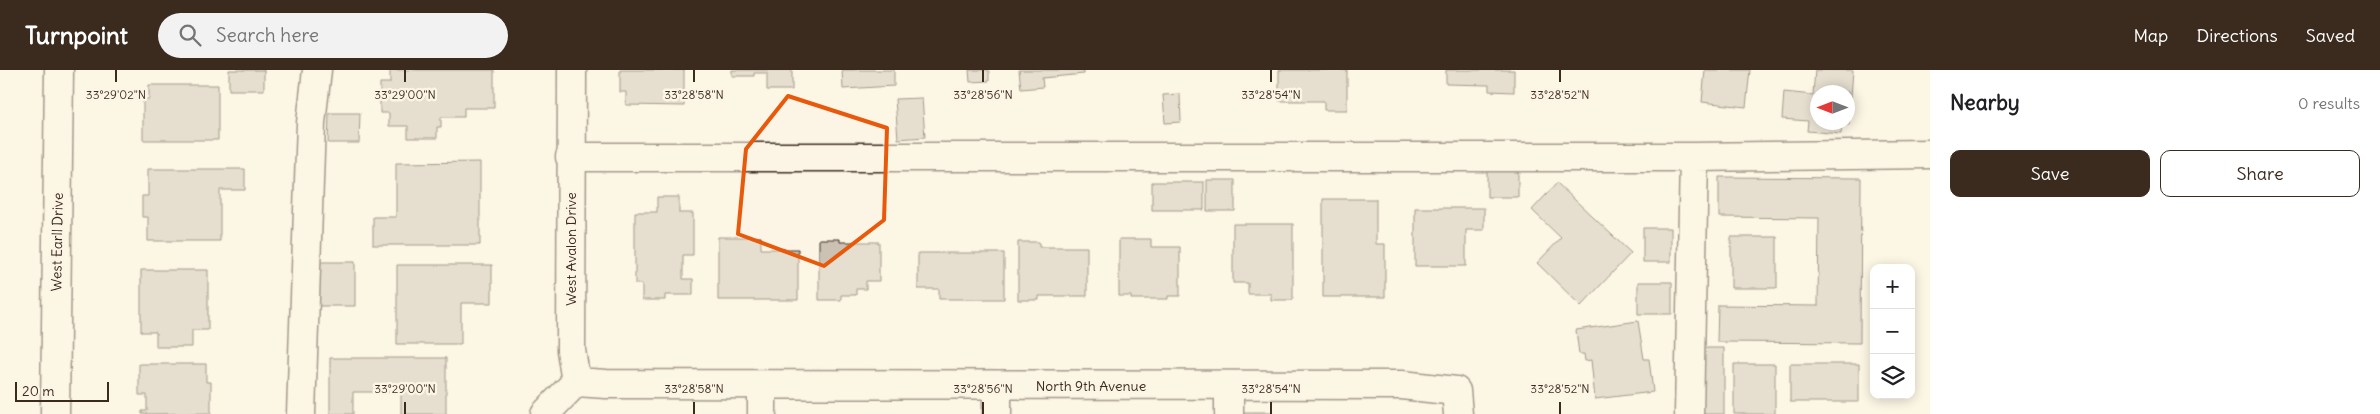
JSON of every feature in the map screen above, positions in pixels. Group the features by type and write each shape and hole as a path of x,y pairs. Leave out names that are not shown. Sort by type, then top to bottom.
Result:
{"street":[{"name":"West Earll Drive","path":"55,414 59,70"},
{"path":"301,414 311,123 317,70"},
{"name":"West Avalon Drive","path":"572,70 570,157 571,350 576,382"},
{"path":"570,157 1930,154"},
{"path":"1689,414 1694,156"},
{"path":"545,414 576,382"},
{"name":"North 9th Avenue","path":"576,382 606,384 997,386 1402,385 1457,402"},
{"path":"762,385 762,414"},
{"path":"997,386 997,414"},
{"path":"1229,386 1229,414"}],"highlighted area":[{"path":"788,96 887,128 884,220 824,266 738,234 746,149"}],"building":[{"path":"229,70 264,70 264,90 229,90"},
{"path":"390,70 494,70 494,108 464,108 464,117 441,117 441,127 437,127 437,138 408,138 408,126 389,126 389,113 380,113 380,83 390,83"},
{"path":"620,70 684,70 684,106 626,105 626,92 620,92"},
{"path":"732,70 792,70 792,90 767,90 767,73 754,73 754,76 732,76"},
{"path":"842,70 894,70 894,86 843,89"},
{"path":"969,70 989,70 989,81 970,82"},
{"path":"1019,70 1084,70 1084,74 1042,78 1043,87 1021,89"},
{"path":"1279,70 1347,70 1347,110 1324,110 1324,101 1279,101"},
{"path":"1446,70 1514,70 1514,92 1489,91 1489,85 1446,84"},
{"path":"1705,70 1750,70 1746,107 1702,102"},
{"path":"1815,70 1853,70 1852,85 1814,85"},
{"path":"149,85 218,85 218,140 143,140 143,99 149,99"},
{"path":"1784,92 1810,95 1810,130 1841,130 1841,134 1807,131 1808,121 1782,119"},
{"path":"1180,94 1181,122 1165,123 1163,95"},
{"path":"922,98 925,137 898,139 895,99"},
{"path":"329,113 360,113 359,143 328,143"},
{"path":"480,162 480,245 373,245 373,217 396,217 396,163"},
{"path":"1487,163 1518,163 1518,197 1487,197"},
{"path":"148,169 245,169 245,190 220,190 220,241 148,241 148,217 142,217 142,196 148,196"},
{"path":"1719,177 1861,178 1860,343 1717,342 1718,305 1818,306 1819,218 1719,217"},
{"path":"1207,180 1235,180 1235,211 1207,211"},
{"path":"1152,182 1204,182 1204,210 1152,210"},
{"path":"1557,183 1631,253 1581,306 1537,263 1561,238 1532,210"},
{"path":"657,197 679,197 679,213 693,213 693,255 683,255 683,279 693,279 693,295 665,295 665,300 642,300 642,284 635,284 635,212 657,212"},
{"path":"1323,199 1376,199 1376,244 1385,244 1385,297 1323,297"},
{"path":"1415,208 1484,208 1484,230 1466,230 1466,266 1415,266"},
{"path":"1233,224 1293,224 1293,300 1271,300 1271,294 1248,294 1248,283 1233,283"},
{"path":"1643,228 1671,228 1671,262 1643,262"},
{"path":"718,237 761,237 761,249 798,249 798,300 718,300"},
{"path":"1731,237 1777,237 1777,288 1731,288"},
{"path":"819,239 840,239 840,242 879,242 879,281 866,281 866,289 856,289 856,295 841,295 841,300 819,300"},
{"path":"1119,239 1151,239 1151,247 1180,247 1180,296 1168,296 1168,299 1131,299 1131,296 1119,296"},
{"path":"1018,242 1039,242 1039,247 1087,247 1087,296 1039,296 1039,300 1018,300"},
{"path":"918,253 1004,253 1004,299 939,299 939,289 918,289"},
{"path":"317,262 355,262 355,306 317,306"},
{"path":"397,265 492,265 492,303 461,303 461,344 397,344"},
{"path":"141,270 208,270 208,330 192,330 192,347 156,347 156,332 141,332"},
{"path":"1638,282 1672,282 1672,314 1638,314"},
{"path":"1638,321 1644,359 1649,359 1653,392 1595,399 1591,360 1585,361 1584,354 1579,354 1576,330"},
{"path":"1698,348 1724,348 1724,414 1698,414"},
{"path":"330,358 446,358 446,414 401,414 401,392 353,392 353,414 330,414"},
{"path":"139,364 206,364 206,382 211,382 211,413 142,414 142,411 147,411 147,395 139,395"},
{"path":"1734,364 1775,364 1775,414 1734,414"},
{"path":"1790,364 1859,364 1859,402 1790,402"},
{"path":"1240,412 1272,412 1272,414 1240,414"}]}
